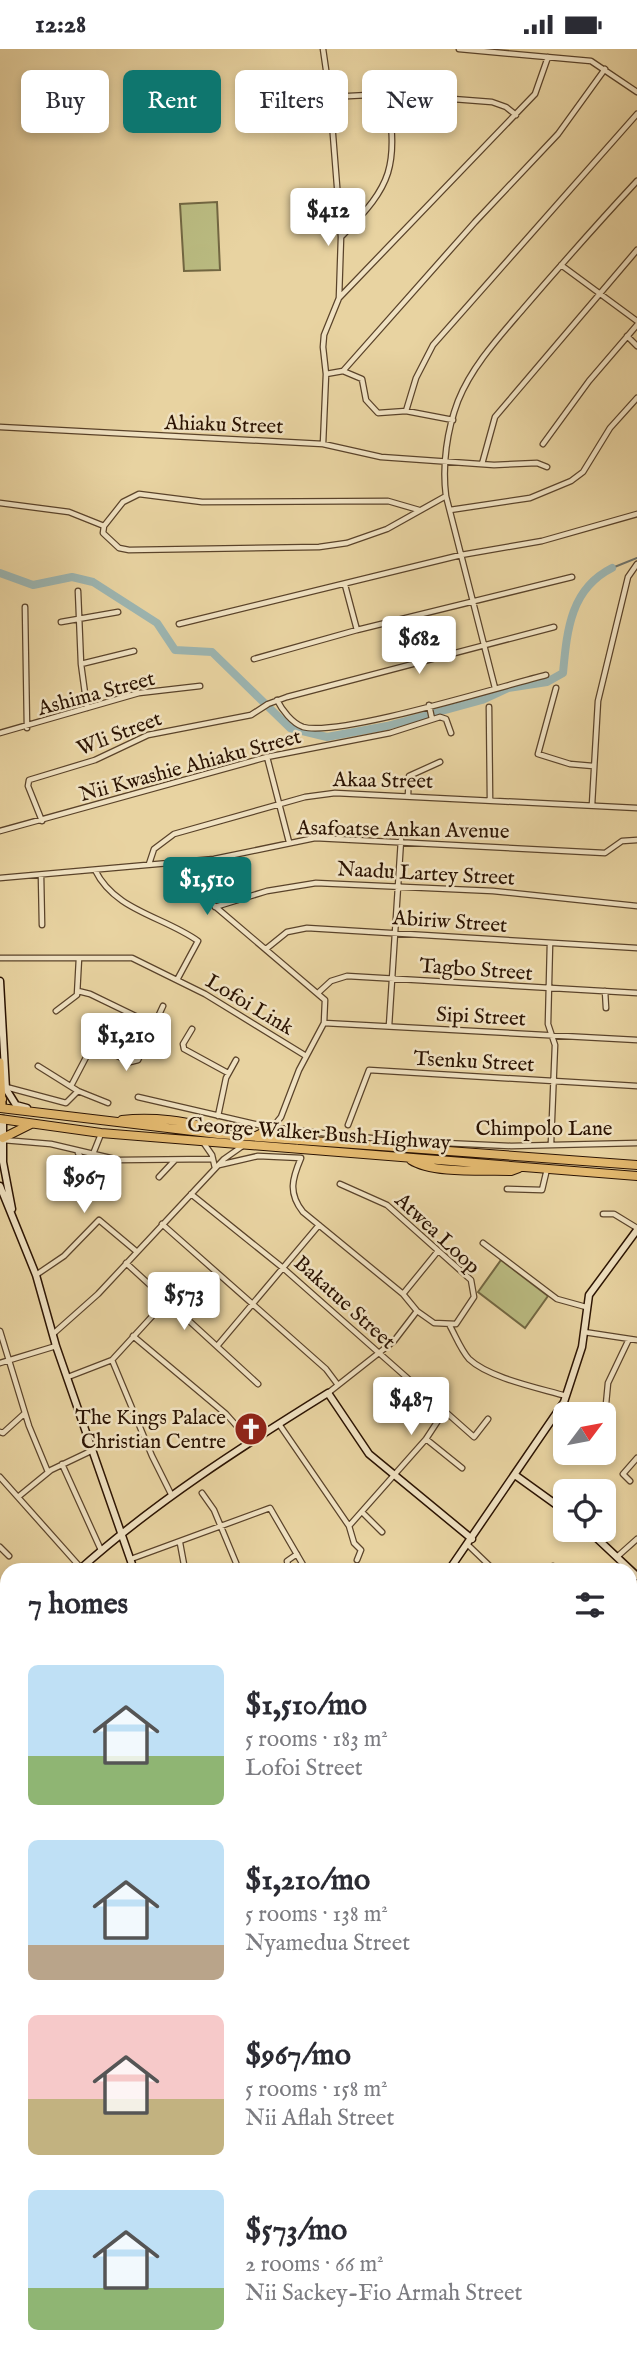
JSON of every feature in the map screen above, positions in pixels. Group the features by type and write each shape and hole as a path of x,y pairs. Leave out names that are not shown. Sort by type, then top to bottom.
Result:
{"highway":[{"path":"1,1110 83,1120"},
{"name":"George Walker Bush Highway","path":"1,1110 33,1123 102,1133 637,1176"},
{"name":"George Walker Bush Highway","path":"83,1120 109,1122 142,1118 199,1126 218,1134 637,1165"},
{"path":"3,1139 33,1123"},
{"path":"253,1137 272,1128"},
{"path":"283,1130 300,1141"},
{"path":"616,1174 637,1181"}],"main road":[{"path":"0,981 2,1042 6,1087 10,1099 24,1108 61,1112 83,1120"},
{"path":"0,1062 7,1191 18,1231"},
{"path":"0,1186 36,1275 56,1346 132,1563"},
{"path":"454,1563 567,1397 578,1365 586,1307 592,1289 637,1229"},
{"path":"87,1563 122,1531 171,1495 328,1392 360,1443 393,1476 470,1542"},
{"path":"515,1475 553,1502"},
{"path":"602,1542 625,1563"}],"street":[{"path":"323,49 326,70"},
{"path":"459,49 584,60 605,69 637,92"},
{"path":"339,298 516,115 534,94 548,57"},
{"path":"343,371 475,222 558,134 605,69"},
{"path":"457,99 492,102 506,107 516,115"},
{"path":"406,411 416,378 433,345 637,114"},
{"path":"323,444 326,374 324,335 339,298 341,237 333,133"},
{"path":"341,237 375,201 388,177 393,147 392,133"},
{"path":"495,688 446,496 445,463 453,420 464,390 483,359 561,265 637,181"},
{"path":"482,464 495,417 637,250"},
{"path":"544,444 558,420 637,323 561,265"},
{"path":"627,336 637,346"},
{"path":"326,374 343,371 362,379 365,396 373,411 406,411 453,420"},
{"path":"450,510 530,498 571,481 583,472 599,442 637,398"},
{"name":"Ahiaku Street","path":"0,427 150,437 323,444 362,455 445,463 537,463 547,467"},
{"path":"419,510 388,501 202,502 139,494 123,502 104,526 103,533 111,541 129,550 319,547 368,538 446,496"},
{"path":"0,503 69,512 104,526"},
{"path":"179,624 461,555 542,541 637,514"},
{"path":"592,805 594,727 628,577 637,564"},
{"path":"254,659 357,630 572,577"},
{"path":"345,585 357,630"},
{"path":"78,591 81,664 88,708"},
{"path":"25,607 27,727"},
{"path":"61,622 118,612"},
{"path":"546,675 373,720 306,727 284,712 277,700 554,627"},
{"path":"81,664 134,650"},
{"name":"Ashima Street","path":"0,733 139,693 200,686"},
{"path":"556,688 538,754 569,764 593,766"},
{"name":"Wli Street","path":"42,821 28,786 32,779 95,760 148,734 251,715 277,700"},
{"path":"429,707 432,718 443,717 451,733"},
{"path":"489,707 490,799"},
{"name":"Nii Kwashie Ahiaku Street","path":"0,831 267,757 390,733 432,718"},
{"path":"267,757 289,842"},
{"path":"408,795 409,776 440,762"},
{"name":"Akaa Street","path":"149,864 154,849 174,834 335,793 637,808"},
{"name":"Asafoatse Ankan Avenue","path":"0,878 214,859 315,838 401,840 605,853 622,841 637,840"},
{"path":"389,1026 401,840"},
{"path":"177,862 186,878 215,907 319,992 327,1006 324,1024 306,1056 281,1117 272,1128"},
{"path":"95,870 102,884 117,899 198,941 177,980"},
{"path":"41,874 42,925"},
{"name":"Naadu Lartey Street","path":"215,907 300,884 493,891 637,906"},
{"name":"Abiriw Street","path":"266,949 277,938 298,929 637,948"},
{"path":"551,943 548,989 550,1035 555,1045 551,1143"},
{"name":"Lofoi Link","path":"0,958 132,958 177,980 306,1056"},
{"path":"56,1011 75,1000 78,991 79,958"},
{"name":"Tagbo Street","path":"319,992 338,978 637,993"},
{"path":"78,991 154,1024"},
{"path":"605,991 606,1008"},
{"path":"71,1086 93,1044 134,1062 163,1006"},
{"name":"Sipi Street","path":"324,1024 637,1040"},
{"path":"192,1028 183,1045 184,1049 228,1073"},
{"path":"218,1116 228,1073 236,1060"},
{"path":"37,1066 78,1091 108,1103"},
{"name":"Tsenku Street","path":"348,1125 365,1074 369,1070 637,1086"},
{"path":"6,1087 66,1103 78,1091"},
{"name":"Chimpolo Lane","path":"138,1097 283,1130 511,1146 637,1143"},
{"path":"281,1117 283,1130"},
{"path":"93,1154 102,1133"},
{"path":"3,1139 51,1144 119,1160 213,1159"},
{"path":"203,1142 217,1167"},
{"path":"53,1334 75,1317 217,1167 245,1145"},
{"path":"77,1152 90,1170 112,1189"},
{"path":"217,1167 258,1156 301,1158 291,1179 294,1199 303,1212 403,1294 417,1311 434,1323 450,1326 464,1354 474,1363 490,1372 567,1397"},
{"path":"159,1177 175,1160"},
{"path":"508,1189 542,1190 547,1168"},
{"name":"Atwea Loop","path":"340,1184 387,1205 471,1280 475,1292 462,1318 450,1326"},
{"name":"Bakatue Street","path":"191,1194 283,1268 378,1355 474,1437 488,1419"},
{"path":"603,1214 614,1213 637,1229"},
{"path":"36,1275 64,1256 99,1220 136,1251"},
{"path":"162,1224 326,1369 338,1385"},
{"path":"218,1345 254,1306 319,1225"},
{"path":"482,1243 557,1299 586,1307"},
{"path":"403,1294 438,1251"},
{"path":"127,1263 258,1384"},
{"path":"68,1377 112,1360 167,1300"},
{"path":"328,1392 378,1355 404,1330 417,1311"},
{"path":"0,1331 25,1413 48,1472"},
{"path":"584,1332 637,1340"},
{"path":"133,1336 226,1414 251,1442"},
{"path":"606,1402 608,1383 629,1339"},
{"path":"0,1363 56,1346"},
{"path":"112,1360 171,1495"},
{"path":"349,1526 426,1439 445,1410"},
{"path":"0,1431 3,1433 25,1413"},
{"path":"278,1423 349,1526 354,1543 361,1550 357,1560"},
{"path":"426,1439 462,1468"},
{"path":"18,1497 48,1472 93,1450"},
{"path":"630,1481 624,1474 637,1458 637,1452"},
{"path":"62,1464 102,1550"},
{"path":"0,1477 75,1563"},
{"path":"202,1493 222,1528 236,1563"},
{"path":"131,1559 270,1509 302,1563"},
{"path":"362,1512 382,1532"},
{"path":"618,1556 637,1539"},
{"path":"470,1542 489,1563"},
{"path":"180,1543 184,1563"},
{"path":"0,1547 9,1556"},
{"path":"287,1563 297,1554"}],"green space":[{"path":"217,202 220,270 184,271 180,204"},
{"path":"501,1260 548,1296 525,1328 478,1292"}],"waterway":[{"path":"612,568 637,558"},
{"path":"0,573 33,585 72,577 93,582 157,623 175,650 212,652 290,728 327,737 387,726 482,700 508,688 547,682 563,673 569,627 579,599 587,587 612,568"}],"place":[{"name":"The Kings Palace Christian Centre","path":"251,1429"}]}
